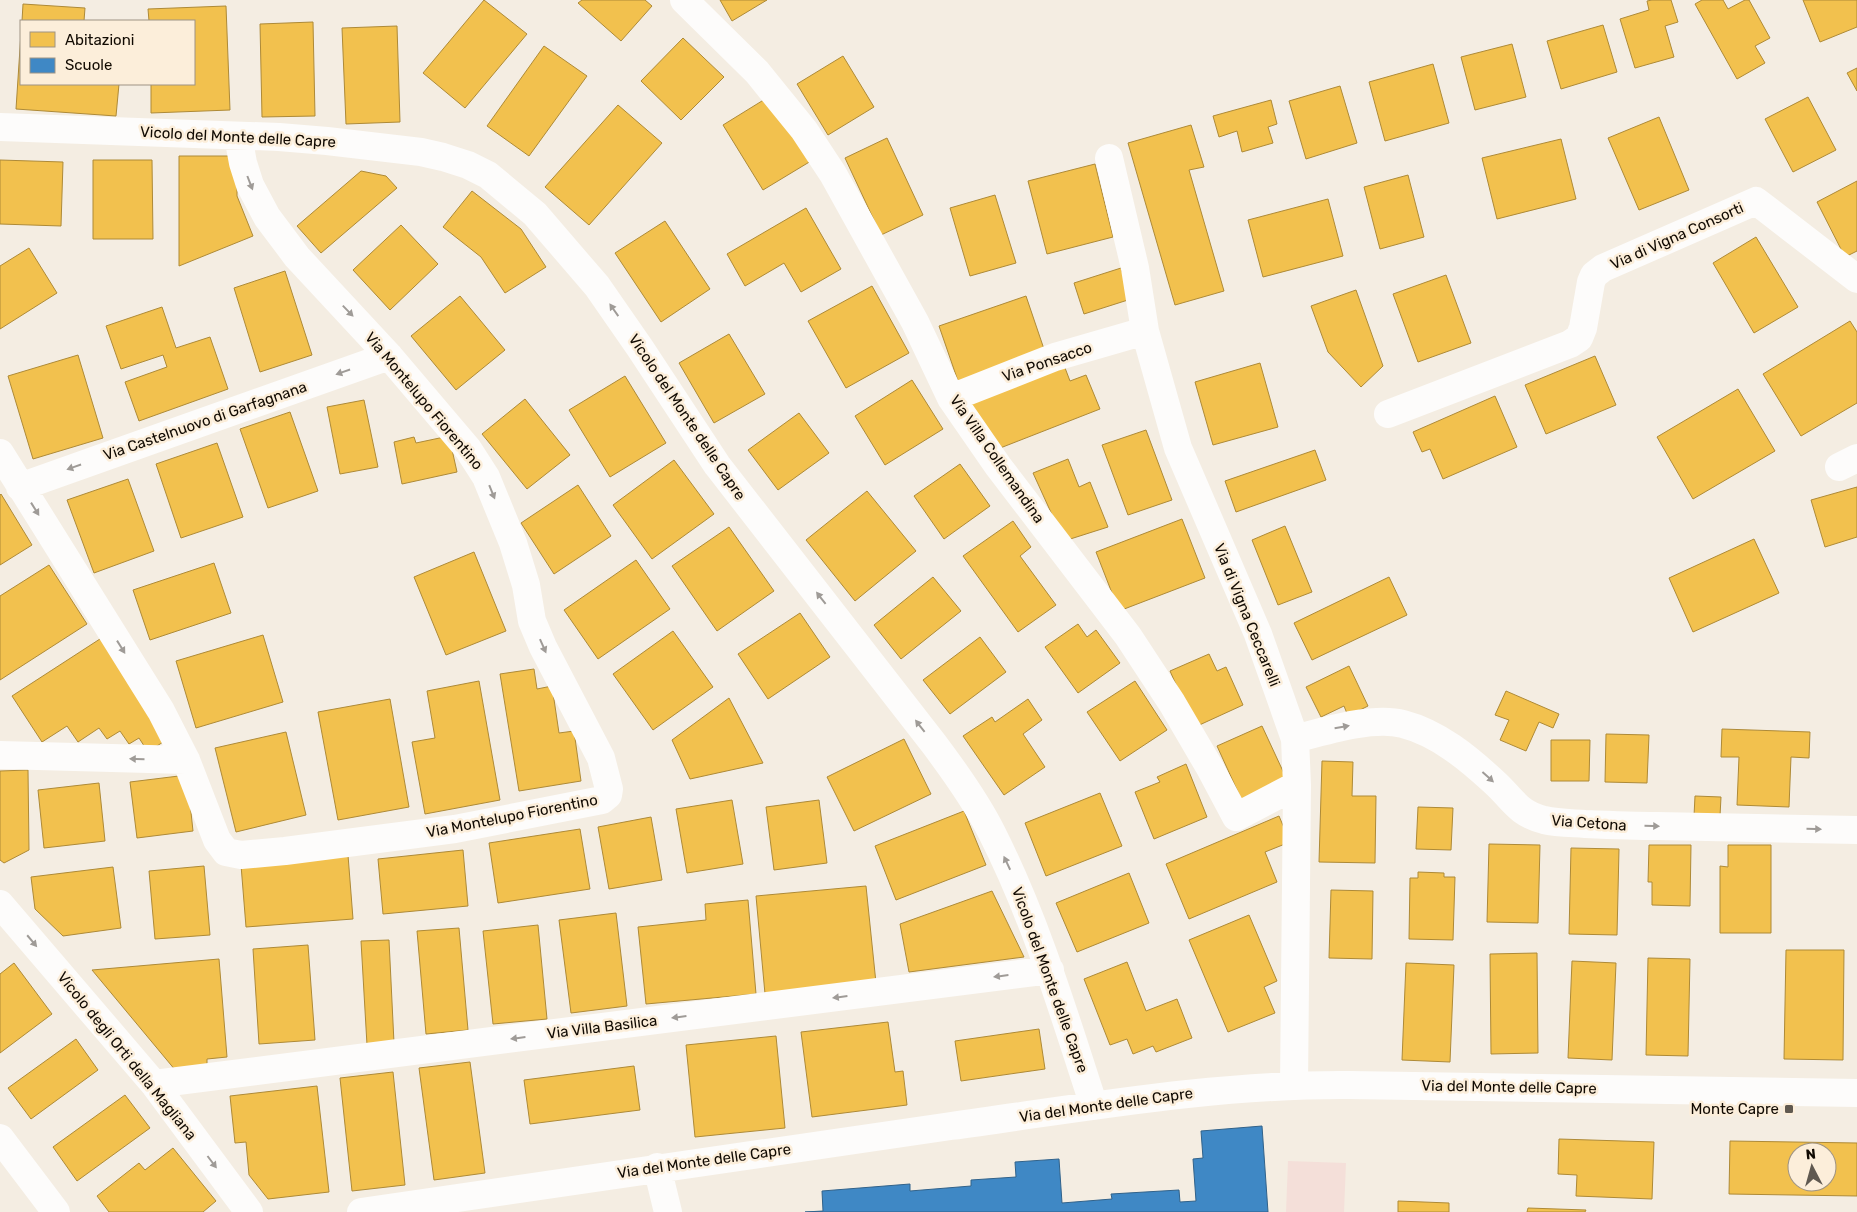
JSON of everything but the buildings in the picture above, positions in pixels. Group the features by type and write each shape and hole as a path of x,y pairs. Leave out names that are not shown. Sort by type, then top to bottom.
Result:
{"street":[{"name":"Via Villa Collemandina","path":"684,0 757,72 788,108 809,137 833,174 915,322 951,398 998,466 1128,636 1182,720 1236,817 1297,785"},
{"name":"Vicolo del Monte delle Capre","path":"0,127 280,137 421,152 468,165 488,175 513,194 535,214 597,286 717,465 966,788 992,831 1011,871 1050,970 1094,1106"},
{"name":"Via Montelupo Fiorentino","path":"0,453 161,710 186,760 217,840 226,852 233,854 285,851 456,829 602,800 608,795 609,789 601,758 551,664 532,621 526,585 513,543 486,477 468,449 389,356 297,257 267,218 250,185 243,163 238,136"},
{"name":"Via di Vigna Ceccarelli","path":"1109,158 1135,268 1145,331 1178,448 1258,634 1296,740 1294,1085"},
{"name":"Via di Vigna Consorti","path":"1388,414 1570,344 1579,338 1584,328 1591,282 1594,275 1603,268 1756,201 1857,279"},
{"name":"Via Ponsacco","path":"951,398 1054,357 1145,331"},
{"name":"Via Castelnuovo di Garfagnana","path":"20,486 389,356"},
{"name":"Via Cetona","path":"1296,740 1340,727 1385,722 1401,723 1436,738 1468,758 1506,793 1518,808 1533,816 1557,822 1642,826 1857,830"},
{"path":"0,755 186,760"},
{"name":"Vicolo degli Orti della Magliana","path":"0,904 154,1084 249,1212"},
{"name":"Via Villa Basilica","path":"154,1084 1050,970"},
{"name":"Via del Monte delle Capre","path":"360,1212 657,1167 1210,1091 1294,1085 1857,1093"},
{"path":"0,1138 56,1212"},
{"path":"657,1167 668,1212"}],"shaded area":[{"path":"1288,1161 1346,1163 1344,1212 1286,1212"}],"place":[{"name":"Monte Capre","path":"1789,1109"}]}
